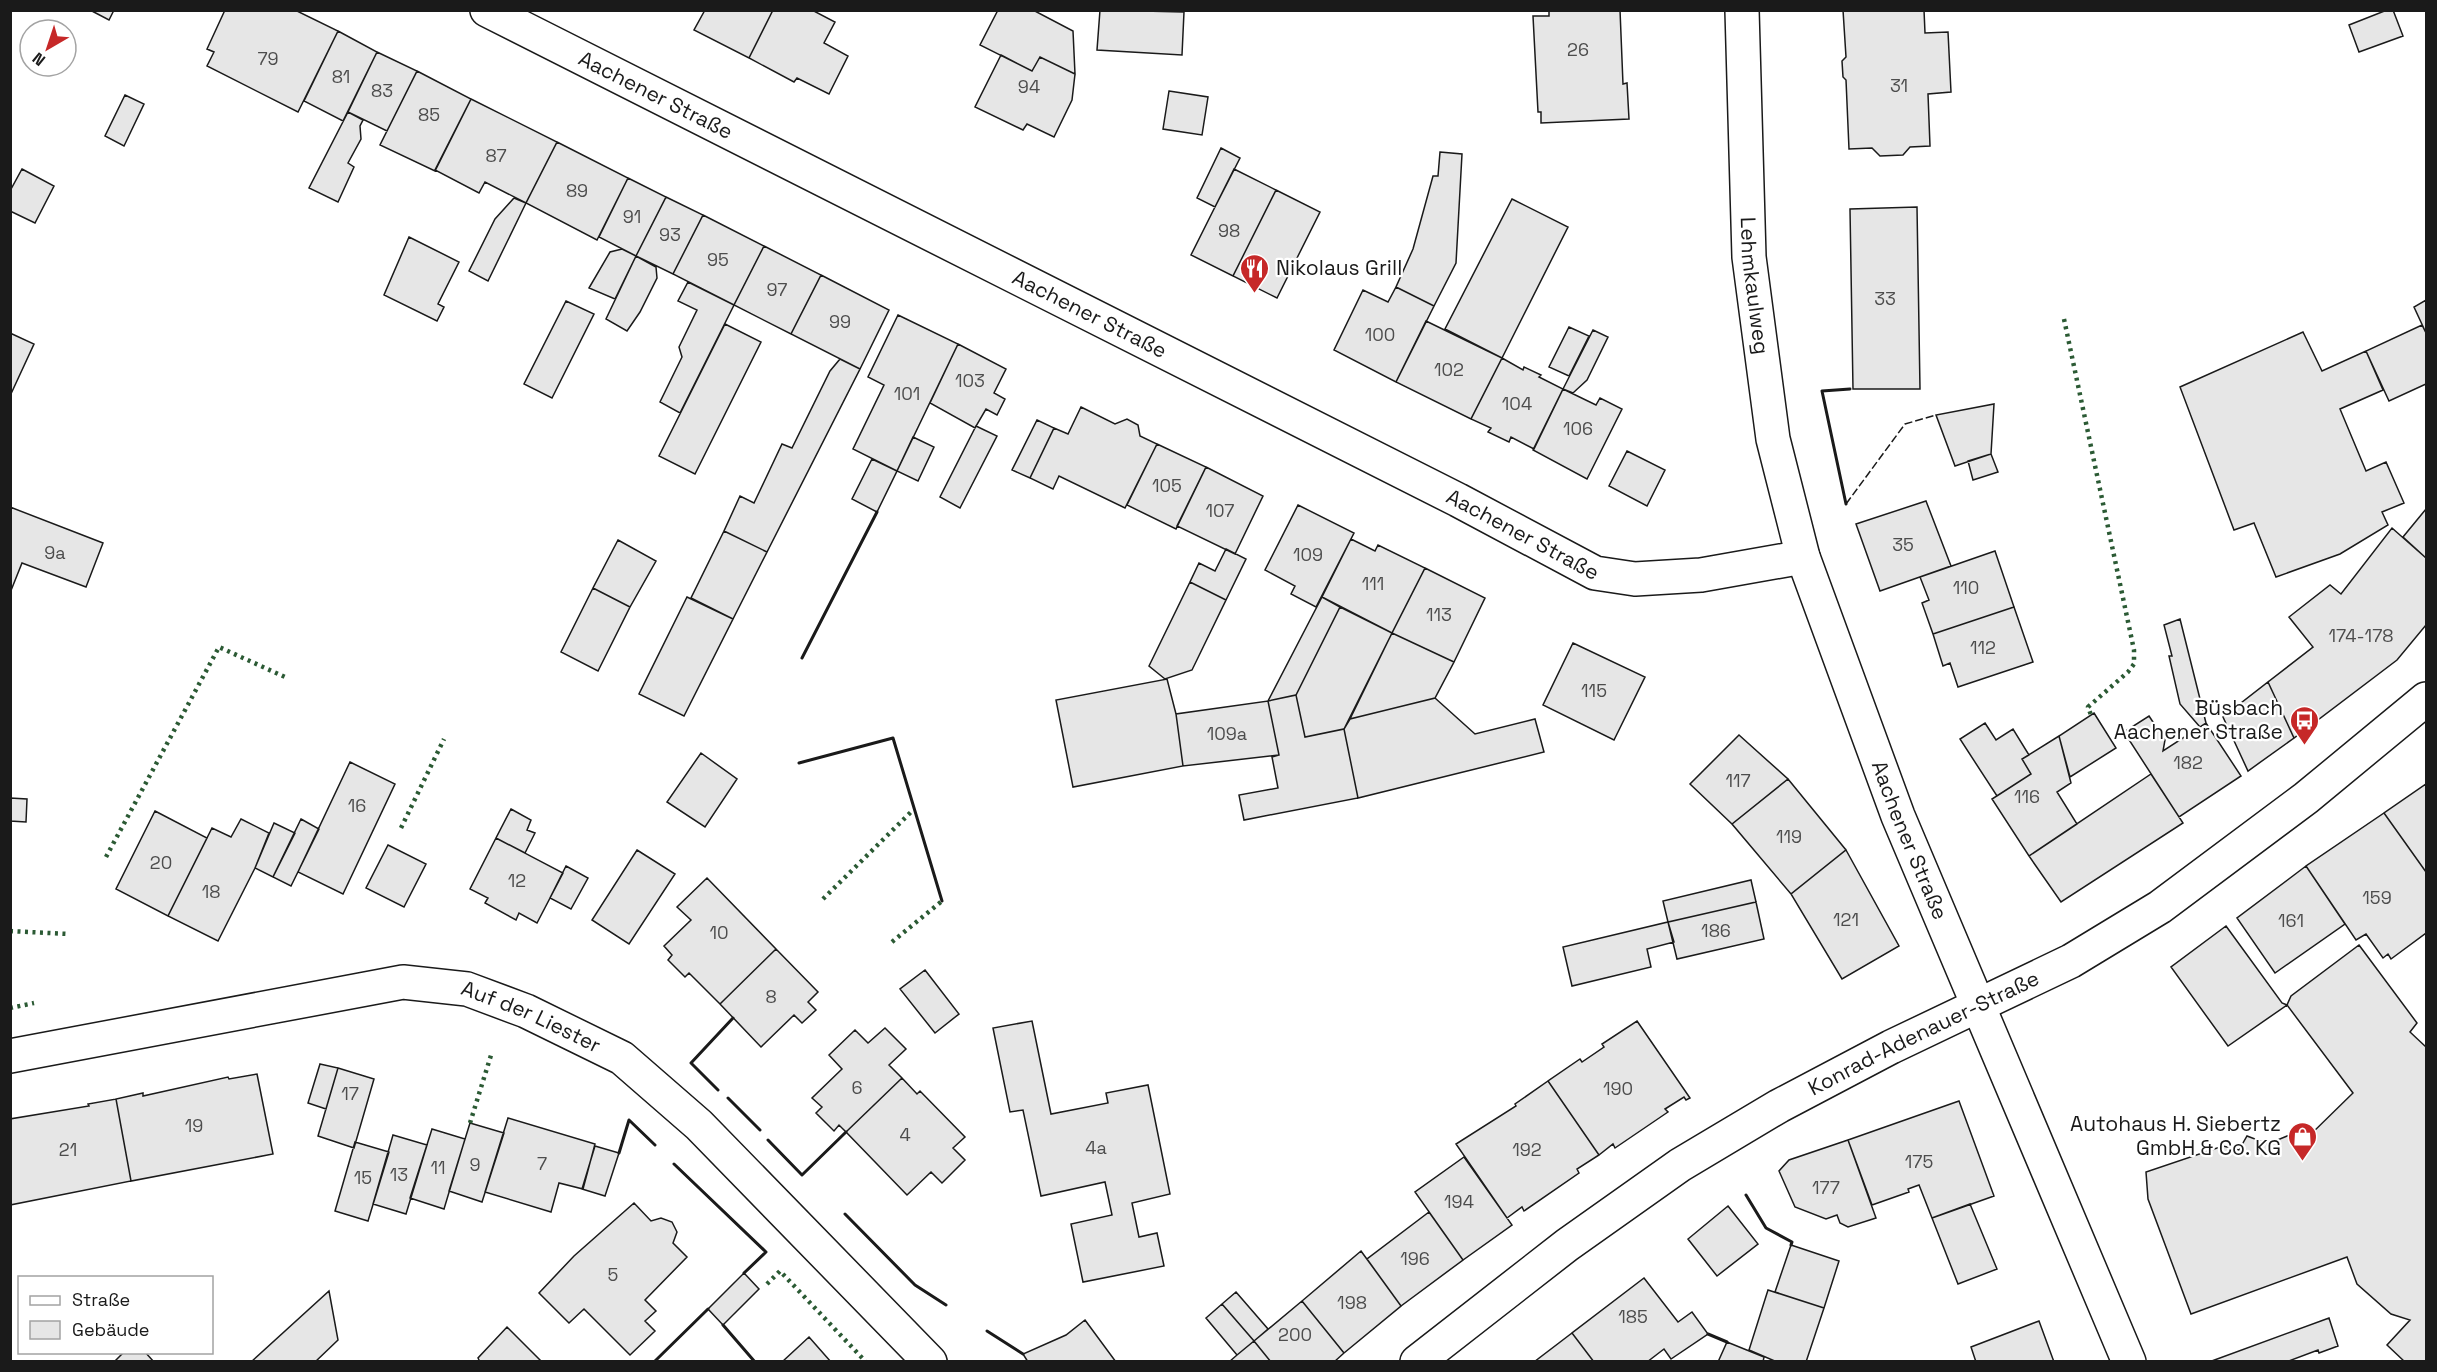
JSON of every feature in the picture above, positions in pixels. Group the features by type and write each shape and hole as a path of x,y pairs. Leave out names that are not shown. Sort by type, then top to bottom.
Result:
{"street":[{"name":"Aachener Straße","path":"488,10 1458,500 1595,573 1635,579 1701,575 1803,557 1883,777 2129,1362"},
{"name":"Lehmkaulweg","path":"1742,10 1749,257 1773,439 1803,557"},
{"name":"Konrad-Adenauer-Straße","path":"1417,1362 1567,1245 1680,1165 1779,1106 1891,1047 2071,961 2160,907 2306,798 2427,699"},
{"name":"Auf der Liester","path":"10,1056 403,982 467,988 526,1011 622,1058 699,1125 930,1362"}],"building":[{"path":"90,10 114,10 109,20"},
{"path":"225,10 295,10 338,31 298,112 207,66 214,52 207,49"},
{"path":"705,10 773,10 749,58 694,30"},
{"path":"773,10 812,10 835,22 824,43 848,56 829,94 797,78 794,82 749,58"},
{"path":"998,10 1033,10 1073,31 1075,74 1040,57 1032,71 980,45"},
{"path":"1100,10 1184,12 1182,55 1097,50"},
{"path":"1549,10 1620,10 1623,84 1627,83 1629,119 1541,123 1541,112 1538,112 1533,16 1549,16"},
{"path":"1843,10 1924,10 1925,33 1948,32 1951,92 1928,94 1930,146 1910,147 1903,155 1880,156 1872,148 1849,149 1846,80 1843,77 1842,61 1846,57"},
{"path":"2387,10 2393,10 2403,36 2359,52 2349,25"},
{"path":"338,31 377,52 343,121 304,101"},
{"path":"377,52 417,71 387,131 348,112"},
{"path":"1001,55 1032,71 1040,57 1075,74 1072,100 1054,137 1027,124 1023,130 975,107"},
{"path":"417,71 471,99 435,171 380,145"},
{"path":"1169,91 1208,97 1202,135 1163,129"},
{"path":"125,95 144,104 124,146 105,136"},
{"path":"471,99 557,142 526,203 485,182 479,193 435,170"},
{"path":"348,112 363,120 360,126 361,139 348,163 354,167 338,202 309,188"},
{"path":"557,142 628,178 597,240 526,203"},
{"path":"1221,148 1240,158 1215,207 1197,198"},
{"path":"1440,152 1462,154 1456,263 1434,306 1396,287 1413,249 1433,176 1438,176"},
{"path":"22,169 54,186 35,223 10,211 10,191"},
{"path":"1234,169 1276,190 1233,276 1191,255"},
{"path":"628,178 666,197 636,256 599,237"},
{"path":"1276,190 1320,212 1277,298 1233,276"},
{"path":"666,197 703,215 673,274 636,256"},
{"path":"514,198 526,203 488,281 469,271 495,219"},
{"path":"1512,199 1568,227 1502,358 1445,329"},
{"path":"1917,207 1920,389 1853,389 1850,209"},
{"path":"703,215 764,246 734,305 673,274"},
{"path":"409,237 459,262 438,304 444,307 437,321 384,295"},
{"path":"764,246 821,275 791,334 734,305"},
{"path":"622,249 636,256 615,299 589,288 610,252"},
{"path":"636,256 656,267 657,278 640,312 627,331 606,319"},
{"path":"821,275 889,310 860,369 791,334"},
{"path":"688,282 734,305 680,413 660,402 682,357 679,347 697,310 678,301"},
{"path":"1396,287 1434,306 1396,382 1334,350 1363,290 1388,302"},
{"path":"2426,300 2426,333 2414,307"},
{"path":"566,301 594,314 552,398 524,384"},
{"path":"898,315 958,344 897,471 853,449 884,385 868,377"},
{"path":"1426,321 1502,358 1471,419 1396,382"},
{"path":"725,324 761,342 695,474 659,456"},
{"path":"2422,325 2426,333 2426,384 2389,401 2366,351"},
{"path":"1569,327 1589,336 1569,376 1549,367"},
{"path":"1593,330 1608,337 1587,380 1573,393 1563,389"},
{"path":"2303,332 2322,371 2366,351 2383,390 2340,409 2366,471 2386,462 2404,503 2382,512 2388,525 2340,554 2276,577 2254,523 2234,530 2180,387"},
{"path":"10,333 34,344 10,396"},
{"path":"958,344 1006,369 994,393 1005,399 997,415 986,409 975,428 930,403"},
{"path":"1502,358 1523,370 1524,367 1541,375 1539,377 1563,389 1534,449 1511,437 1509,442 1488,432 1491,428 1471,419"},
{"path":"840,359 860,369 767,552 724,531 740,496 754,503 782,444 792,448 830,371"},
{"path":"1563,389 1596,405 1600,398 1622,409 1587,479 1533,450"},
{"path":"1994,404 1991,454 1955,466 1936,415"},
{"path":"1081,407 1115,424 1127,419 1138,425 1140,436 1157,444 1125,508 1059,476 1053,489 1030,478 1054,428 1068,434"},
{"path":"1037,420 1054,428 1030,478 1012,470"},
{"path":"976,426 997,436 960,508 940,497"},
{"path":"913,437 934,447 918,481 897,471"},
{"path":"1157,444 1206,467 1176,529 1127,505"},
{"path":"1627,451 1665,470 1647,506 1609,486"},
{"path":"1991,454 1998,472 1973,480 1968,461"},
{"path":"872,459 897,471 877,512 852,499"},
{"path":"1206,467 1263,496 1235,554 1177,526"},
{"path":"1926,501 1951,566 1880,591 1856,524"},
{"path":"1298,505 1354,533 1316,607 1291,594 1295,586 1265,570"},
{"path":"10,507 103,543 86,587 22,563 10,593"},
{"path":"2426,509 2426,558 2403,537"},
{"path":"2392,528 2426,558 2426,625 2397,660 2294,738 2268,682 2313,647 2289,617 2330,585 2341,594"},
{"path":"724,531 767,552 733,619 691,598"},
{"path":"1351,539 1375,551 1378,545 1425,568 1392,633 1322,597"},
{"path":"618,540 656,561 630,607 593,588"},
{"path":"1226,549 1246,559 1226,600 1190,582 1199,563 1215,571"},
{"path":"1995,551 2014,607 1933,634 1922,603 1929,600 1920,577"},
{"path":"1425,568 1485,598 1454,662 1392,633"},
{"path":"1190,582 1226,600 1192,670 1165,679 1149,666"},
{"path":"593,588 630,607 598,671 561,652"},
{"path":"687,597 733,619 684,716 639,694"},
{"path":"1322,597 1340,607 1296,695 1268,701"},
{"path":"1340,607 1392,633 1344,729 1305,737 1296,695"},
{"path":"2014,607 2033,662 1958,687 1950,663 1943,666 1933,634"},
{"path":"2180,619 2206,723 2200,727 2180,704 2169,656 2172,656 2164,625"},
{"path":"1392,633 1454,662 1435,698 1350,719"},
{"path":"1573,643 1645,677 1614,740 1543,705"},
{"path":"1167,679 1176,714 1183,766 1073,787 1056,700"},
{"path":"2268,682 2294,738 2248,771 2223,717"},
{"path":"1296,695 1305,737 1344,729 1358,798 1244,820 1239,795 1278,788 1272,757 1279,755 1268,701"},
{"path":"1435,698 1475,734 1535,719 1544,752 1358,798 1344,729 1350,719"},
{"path":"1268,701 1279,755 1183,766 1176,714"},
{"path":"2094,713 2116,748 2070,777 2059,736"},
{"path":"2149,716 2165,740 2163,751 2206,723 2241,776 2179,817 2124,732"},
{"path":"1985,723 1996,740 2013,729 2029,755 2022,759 2031,774 1997,796 1960,739"},
{"path":"1739,735 1788,779 1732,824 1690,784"},
{"path":"2059,736 2071,783 2057,792 2077,824 2029,856 1992,799 2031,774 2022,759"},
{"path":"701,753 737,779 705,827 667,802"},
{"path":"350,762 395,784 343,894 298,872"},
{"path":"2151,774 2183,823 2061,902 2029,856"},
{"path":"1788,779 1846,850 1791,894 1732,824"},
{"path":"2426,784 2426,872 2384,813"},
{"path":"10,798 27,799 26,822 10,821"},
{"path":"511,809 531,820 527,830 535,833 525,853 496,838"},
{"path":"155,811 207,838 168,916 116,889"},
{"path":"2384,813 2426,872 2426,933 2391,959 2388,954 2383,958 2366,934 2356,940 2306,866"},
{"path":"241,819 269,833 255,868 218,941 168,916 212,828 231,837"},
{"path":"301,819 319,829 291,886 273,877"},
{"path":"274,823 295,833 273,877 255,868"},
{"path":"496,838 563,873 537,923 519,913 516,920 485,903 488,898 470,889"},
{"path":"388,845 426,864 404,907 366,888"},
{"path":"637,850 675,874 629,944 592,920"},
{"path":"1846,850 1899,946 1842,979 1791,894"},
{"path":"566,866 588,878 571,909 550,898"},
{"path":"2306,866 2345,924 2275,973 2237,918"},
{"path":"707,878 776,949 720,1004 689,973 685,977 668,960 672,955 664,946 691,920 677,907"},
{"path":"1751,880 1756,902 1668,922 1663,901"},
{"path":"1756,902 1764,939 1677,959 1668,922"},
{"path":"1668,922 1674,942 1647,949 1651,967 1572,986 1563,947"},
{"path":"2226,926 2282,1003 2287,1005 2228,1046 2171,967"},
{"name":"Autohaus H. Siebertz GmbH & Co. KG","path":"2359,945 2417,1023 2410,1032 2426,1047 2426,1362 2405,1362 2387,1345 2410,1320 2391,1314 2357,1284 2347,1257 2191,1314 2148,1199 2146,1172 2223,1146 2239,1150 2247,1136 2268,1144 2292,1134 2306,1139 2353,1093 2287,1005 2291,996"},
{"path":"776,949 818,992 808,1002 816,1010 802,1023 794,1015 761,1047 720,1004"},
{"path":"925,970 959,1014 935,1033 900,989"},
{"path":"1032,1021 1051,1114 1108,1103 1106,1093 1148,1085 1170,1194 1132,1203 1139,1237 1157,1233 1164,1266 1083,1282 1071,1224 1112,1215 1105,1182 1041,1196 1023,1110 1010,1112 993,1028"},
{"path":"1637,1021 1690,1098 1686,1100 1684,1097 1665,1109 1668,1112 1615,1148 1613,1144 1599,1155 1548,1081 1580,1059 1582,1062 1604,1047 1602,1044"},
{"path":"885,1028 906,1049 889,1065 902,1078 846,1132 839,1125 834,1131 816,1113 822,1107 812,1098 842,1069 829,1055 855,1030 868,1043"},
{"path":"320,1064 338,1068 326,1109 308,1103"},
{"path":"338,1068 374,1079 354,1148 318,1136"},
{"path":"257,1074 273,1154 131,1181 116,1099 143,1093 143,1096 228,1077 229,1079"},
{"path":"902,1078 917,1094 920,1091 965,1137 953,1148 965,1160 942,1183 931,1172 907,1195 846,1132"},
{"path":"1548,1081 1599,1155 1577,1169 1579,1173 1524,1211 1522,1207 1507,1218 1456,1144 1516,1106 1515,1104"},
{"path":"116,1099 131,1181 10,1205 10,1119 89,1106 88,1104"},
{"path":"1959,1101 1994,1196 1932,1218 1919,1185 1908,1189 1909,1192 1872,1205 1848,1140"},
{"path":"508,1118 595,1144 583,1189 559,1183 551,1212 485,1192"},
{"path":"470,1123 504,1133 482,1202 449,1191"},
{"path":"432,1129 465,1139 444,1209 410,1198"},
{"path":"393,1135 427,1145 406,1214 373,1204"},
{"path":"1848,1140 1876,1218 1848,1227 1840,1223 1837,1215 1826,1219 1795,1207 1779,1171 1789,1160"},
{"path":"355,1142 389,1152 368,1221 335,1211"},
{"path":"595,1146 619,1153 605,1196 582,1189"},
{"path":"1464,1157 1512,1225 1463,1260 1415,1192"},
{"path":"634,1203 651,1221 661,1218 672,1222 677,1232 673,1243 687,1257 645,1300 656,1311 645,1321 655,1331 630,1355 584,1309 569,1323 539,1293 574,1256"},
{"path":"1970,1204 1997,1269 1958,1284 1932,1218"},
{"path":"1728,1206 1758,1244 1717,1276 1688,1239"},
{"path":"1429,1212 1463,1260 1401,1306 1367,1259"},
{"path":"1791,1245 1839,1261 1824,1308 1775,1292"},
{"path":"1361,1251 1401,1306 1344,1353 1302,1301"},
{"path":"744,1273 759,1289 723,1325 708,1309"},
{"path":"1644,1278 1678,1322 1692,1312 1708,1334 1671,1359 1664,1349 1647,1362 1594,1362 1572,1333"},
{"path":"1768,1290 1824,1308 1806,1362 1777,1362 1749,1350"},
{"path":"329,1291 338,1340 315,1362 251,1362"},
{"path":"1236,1292 1268,1329 1254,1341 1222,1304"},
{"path":"1302,1301 1344,1353 1334,1362 1271,1362 1254,1341"},
{"path":"1222,1304 1254,1341 1237,1355 1206,1318"},
{"path":"2329,1318 2338,1346 2319,1353 2318,1350 2286,1362 2209,1362"},
{"path":"1085,1320 1116,1362 1028,1362 1023,1354 1066,1335"},
{"path":"2039,1321 2054,1362 1976,1362 1971,1347"},
{"path":"507,1327 542,1362 480,1362 478,1358"},
{"path":"1572,1333 1594,1362 1534,1362"},
{"path":"809,1337 831,1362 782,1362"},
{"path":"1254,1341 1271,1362 1229,1362 1237,1355"},
{"path":"1727,1342 1764,1357 1763,1362 1718,1362"},
{"path":"122,1354 147,1354 154,1362 114,1362"}],"hedge":[{"path":"2064,319 2134,650 2134,664 2088,707 2091,715"},
{"path":"106,857 219,647 285,677"},
{"path":"401,828 444,739"},
{"path":"823,899 913,810"},
{"path":"892,942 942,901"},
{"path":"10,931 69,934"},
{"path":"10,1008 34,1003"},
{"path":"470,1123 492,1052"},
{"path":"767,1284 780,1271 866,1362"}],"fence":[{"path":"1846,504 1905,424 1936,415"}],"wall":[{"path":"1846,504 1822,391 1850,389"},
{"path":"802,658 877,512"},
{"path":"799,763 893,738 942,901"},
{"path":"718,1090 691,1063 733,1018"},
{"path":"728,1098 760,1130"},
{"path":"619,1153 629,1120 655,1145"},
{"path":"768,1140 802,1175 846,1132"},
{"path":"674,1164 766,1252 744,1273"},
{"path":"1746,1195 1766,1228 1792,1242 1791,1245"},
{"path":"845,1214 915,1285 946,1305"},
{"path":"654,1362 708,1309"},
{"path":"723,1325 755,1362"},
{"path":"987,1331 1023,1354"},
{"path":"1708,1334 1727,1342"}],"place":[{"name":"Nikolaus Grill","path":"1255,294"},
{"name":"Büsbach Aachener Straße","path":"2304,746"},
{"name":"Autohaus H. Siebertz GmbH & Co. KG","path":"2302,1162"}]}
